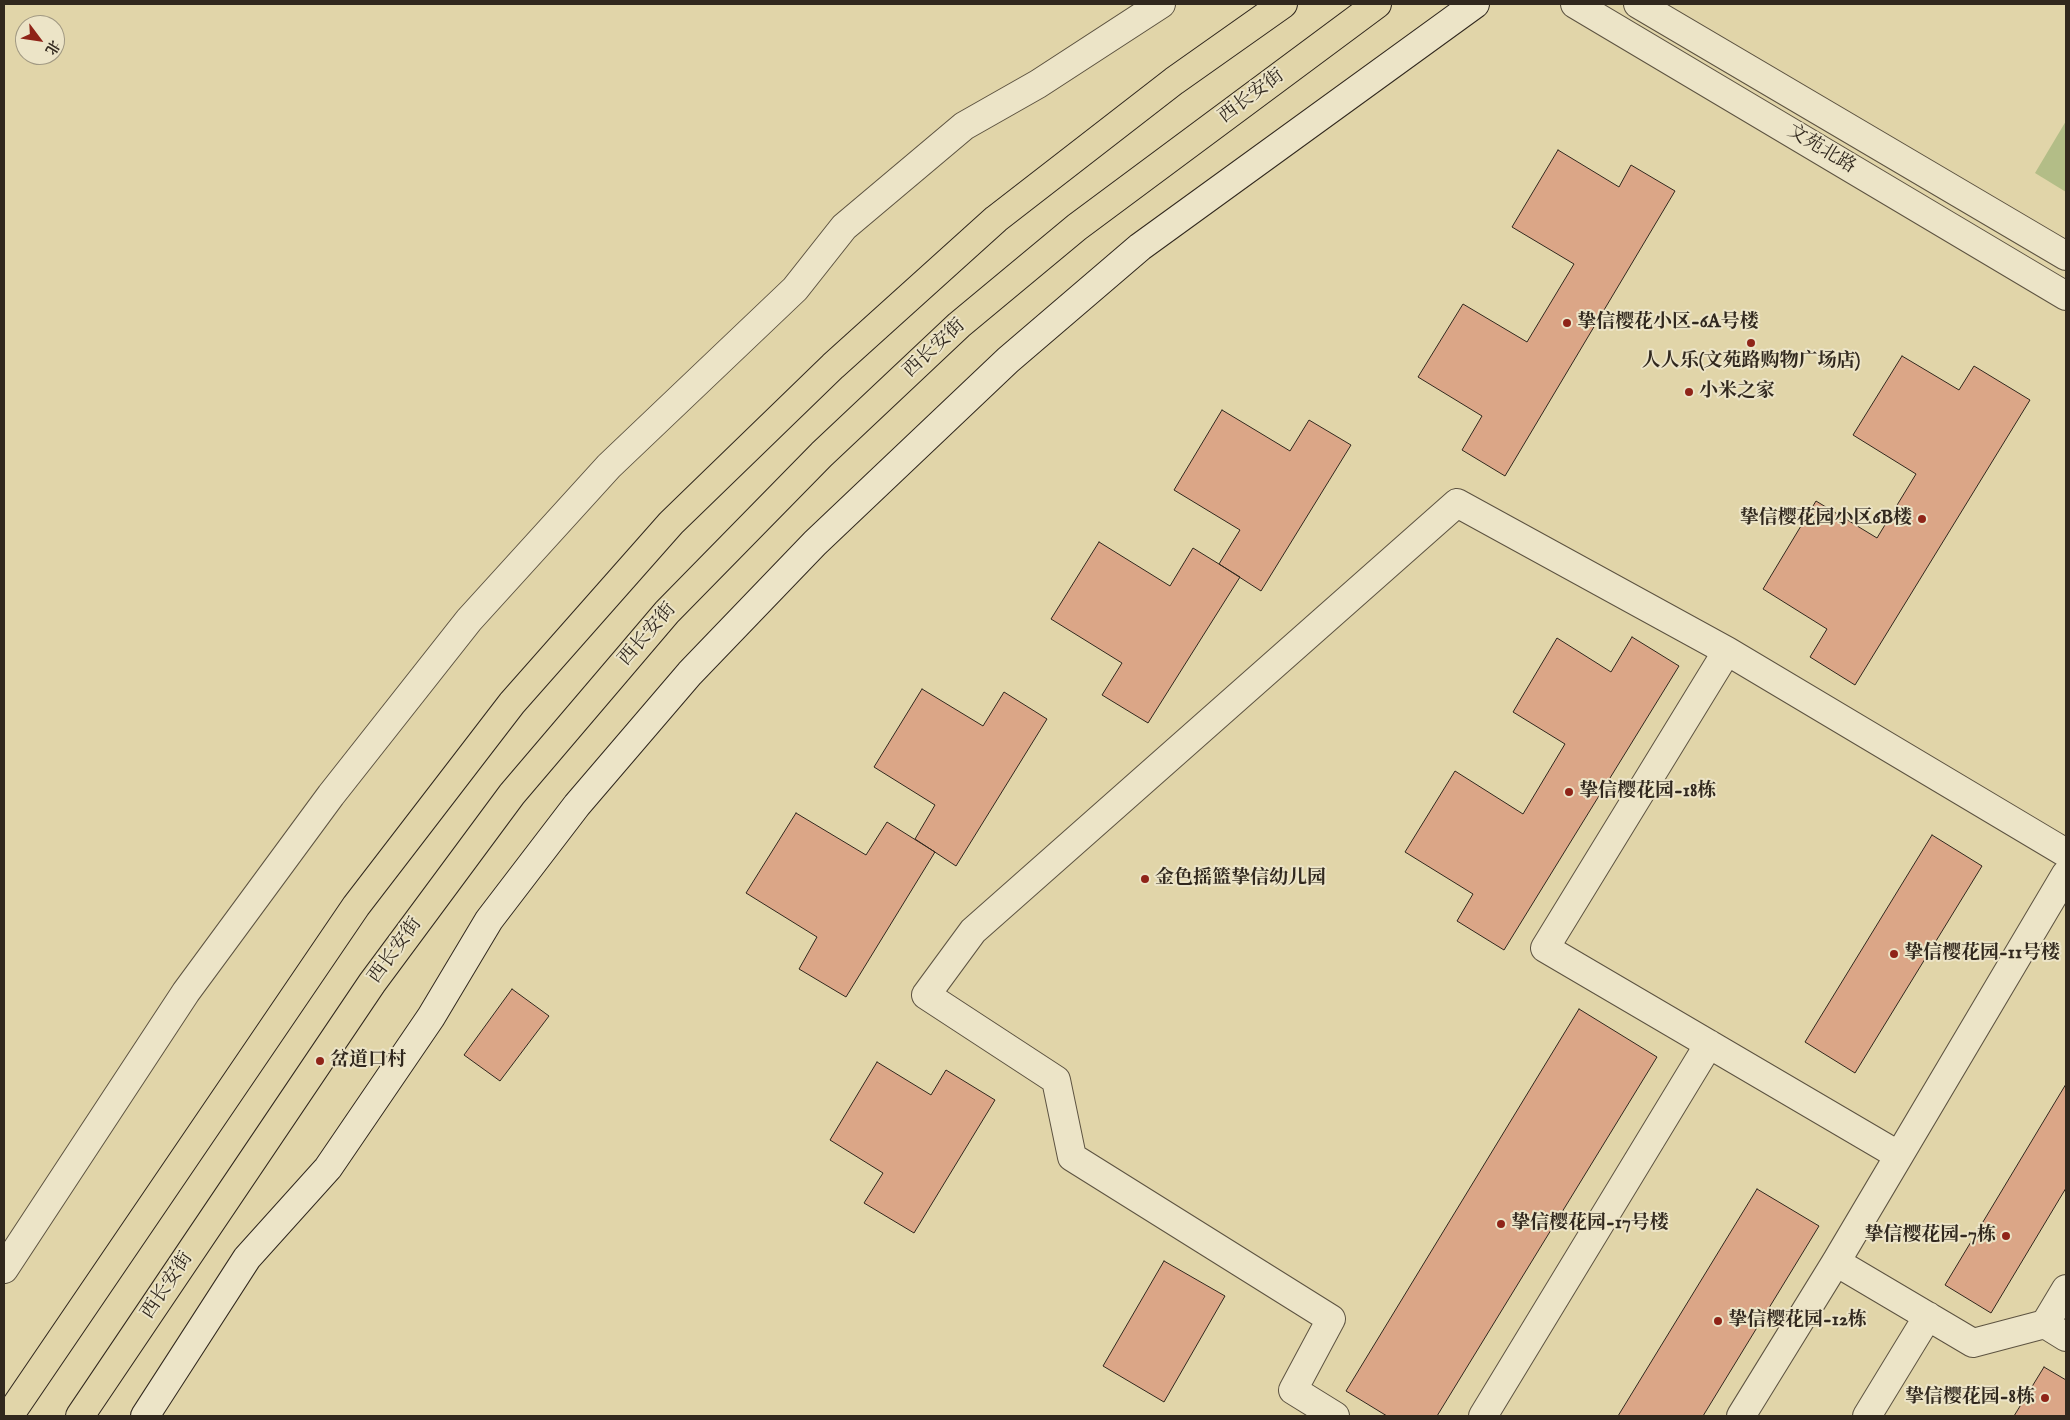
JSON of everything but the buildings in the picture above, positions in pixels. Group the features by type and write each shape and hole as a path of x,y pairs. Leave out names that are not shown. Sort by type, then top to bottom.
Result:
{"main road":[{"path":"10,1416 356,906 512,703 671,524 833,366 996,219 1174,81 1283,4"},
{"name":"西长安街","path":"80,1416 372,983 512,794 667,612 822,454 960,325 1077,227 1377,4"}],"street":[{"path":"4,1269 186,992 331,796 469,620 609,466 795,289 844,227 964,126 1038,84 1160,4"},
{"path":"145,1416 247,1258 334,1160 431,1017 489,920 577,805 690,673 815,543 1001,367 1140,246 1475,4"},
{"name":"文苑北路","path":"1576,4 2066,296"},
{"name":"文苑北路","path":"1638,4 2066,256"},
{"path":"1335,1416 1293,1390 1331,1319 1072,1157 1056,1080 926,995 974,931 1457,503 1727,651 2066,853"},
{"path":"1727,651 1545,948 1898,1155"},
{"path":"1741,1416 1836,1262 2066,874"},
{"path":"1483,1416 1708,1044"},
{"path":"1836,1262 1973,1343 2056,1330 2066,1289"},
{"path":"1867,1416 1928,1316"}],"green space":[{"path":"2066,121 2066,192 2035,173"}],"place":[{"name":"挚信樱花小区-6A号楼","path":"1567,323"},
{"name":"人人乐(文苑路购物广场店)","path":"1751,343"},
{"name":"小米之家","path":"1689,392"},
{"name":"挚信樱花园小区6B楼","path":"1922,519"},
{"name":"挚信樱花园-18栋","path":"1569,792"},
{"name":"金色摇篮挚信幼儿园","path":"1145,879"},
{"name":"挚信樱花园-11号楼","path":"1894,954"},
{"name":"岔道口村","path":"320,1061"},
{"name":"挚信樱花园-17号楼","path":"1501,1224"},
{"name":"挚信樱花园-7栋","path":"2006,1236"},
{"name":"挚信樱花园-12栋","path":"1718,1321"},
{"name":"挚信樱花园-8栋","path":"2045,1398"}]}
